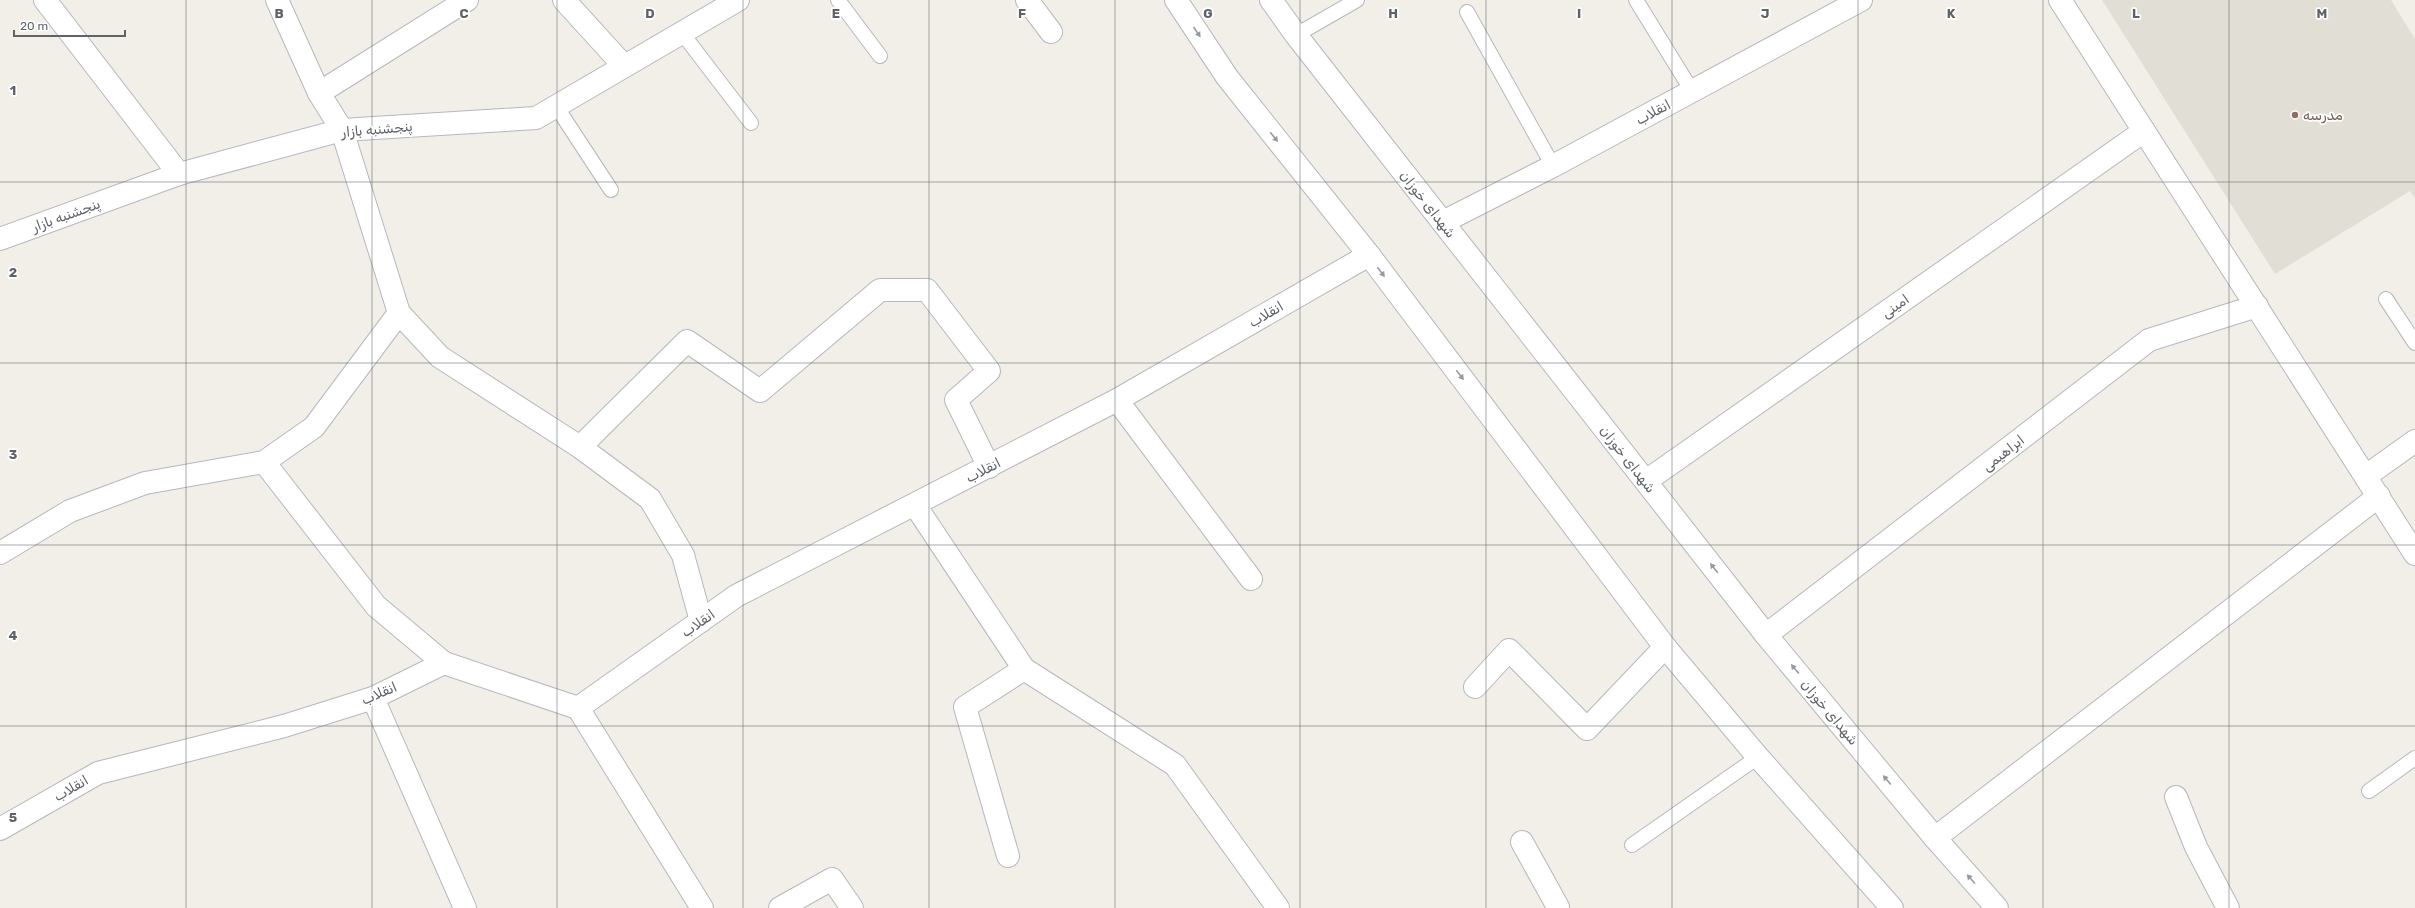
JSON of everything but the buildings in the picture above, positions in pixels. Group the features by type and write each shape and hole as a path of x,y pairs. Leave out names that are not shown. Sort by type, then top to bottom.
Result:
{"street":[{"path":"45,0 179,174"},
{"path":"277,0 319,93 342,130 399,313 440,357 580,447 650,499 683,555 701,621"},
{"path":"319,93 468,0"},
{"path":"564,0 624,66"},
{"name":"پنجشنبه بازار","path":"0,239 179,174 342,130 536,118 738,0"},
{"path":"1027,0 1051,32"},
{"path":"1176,0 1227,77 1369,255 1665,647 1758,757 1892,908"},
{"name":"شهدای خوزان","path":"1271,0 1296,35 1766,635 1935,838 1997,908"},
{"name":"انقلاب","path":"1443,222 1553,166 1861,0"},
{"path":"2060,0 2415,554"},
{"name":"امینی","path":"1646,481 2144,131"},
{"name":"انقلاب","path":"578,708 736,596 1117,400 1369,255"},
{"path":"580,447 687,341 760,391 880,290 928,290 989,371 956,400 989,467"},
{"name":"ابراهیمی","path":"1766,635 2149,340 2257,306"},
{"path":"0,553 70,511 145,483 264,462 314,427 399,313"},
{"path":"1117,400 1251,579"},
{"path":"2366,476 2415,441"},
{"path":"264,462 376,606 444,663 578,708 702,908"},
{"path":"1935,838 2379,496"},
{"path":"915,505 1024,670 1176,765 1278,908"},
{"path":"1475,687 1509,650 1587,729 1665,647"},
{"name":"انقلاب","path":"0,829 98,773 284,726 373,698 444,663"},
{"path":"1008,856 965,707 1024,670"},
{"path":"373,698 465,908"},
{"path":"2176,797 2196,847 2228,908"},
{"path":"1522,842 1558,906 1556,908"},
{"path":"780,908 832,879 852,908"}],"lane":[{"path":"838,0 880,56"},
{"path":"1296,35 1357,0"},
{"path":"1636,0 1692,91"},
{"path":"1467,12 1553,166"},
{"path":"682,33 751,122"},
{"path":"556,106 611,190"},
{"path":"2386,299 2415,343"},
{"path":"1632,845 1758,757"},
{"path":"2370,791 2415,758"}],"shaded area":[{"name":"مدرسه","path":"2102,0 2391,0 2415,39 2415,198 2410,191 2275,274"}],"place":[{"name":"مدرسه","path":"2295,115"}]}
